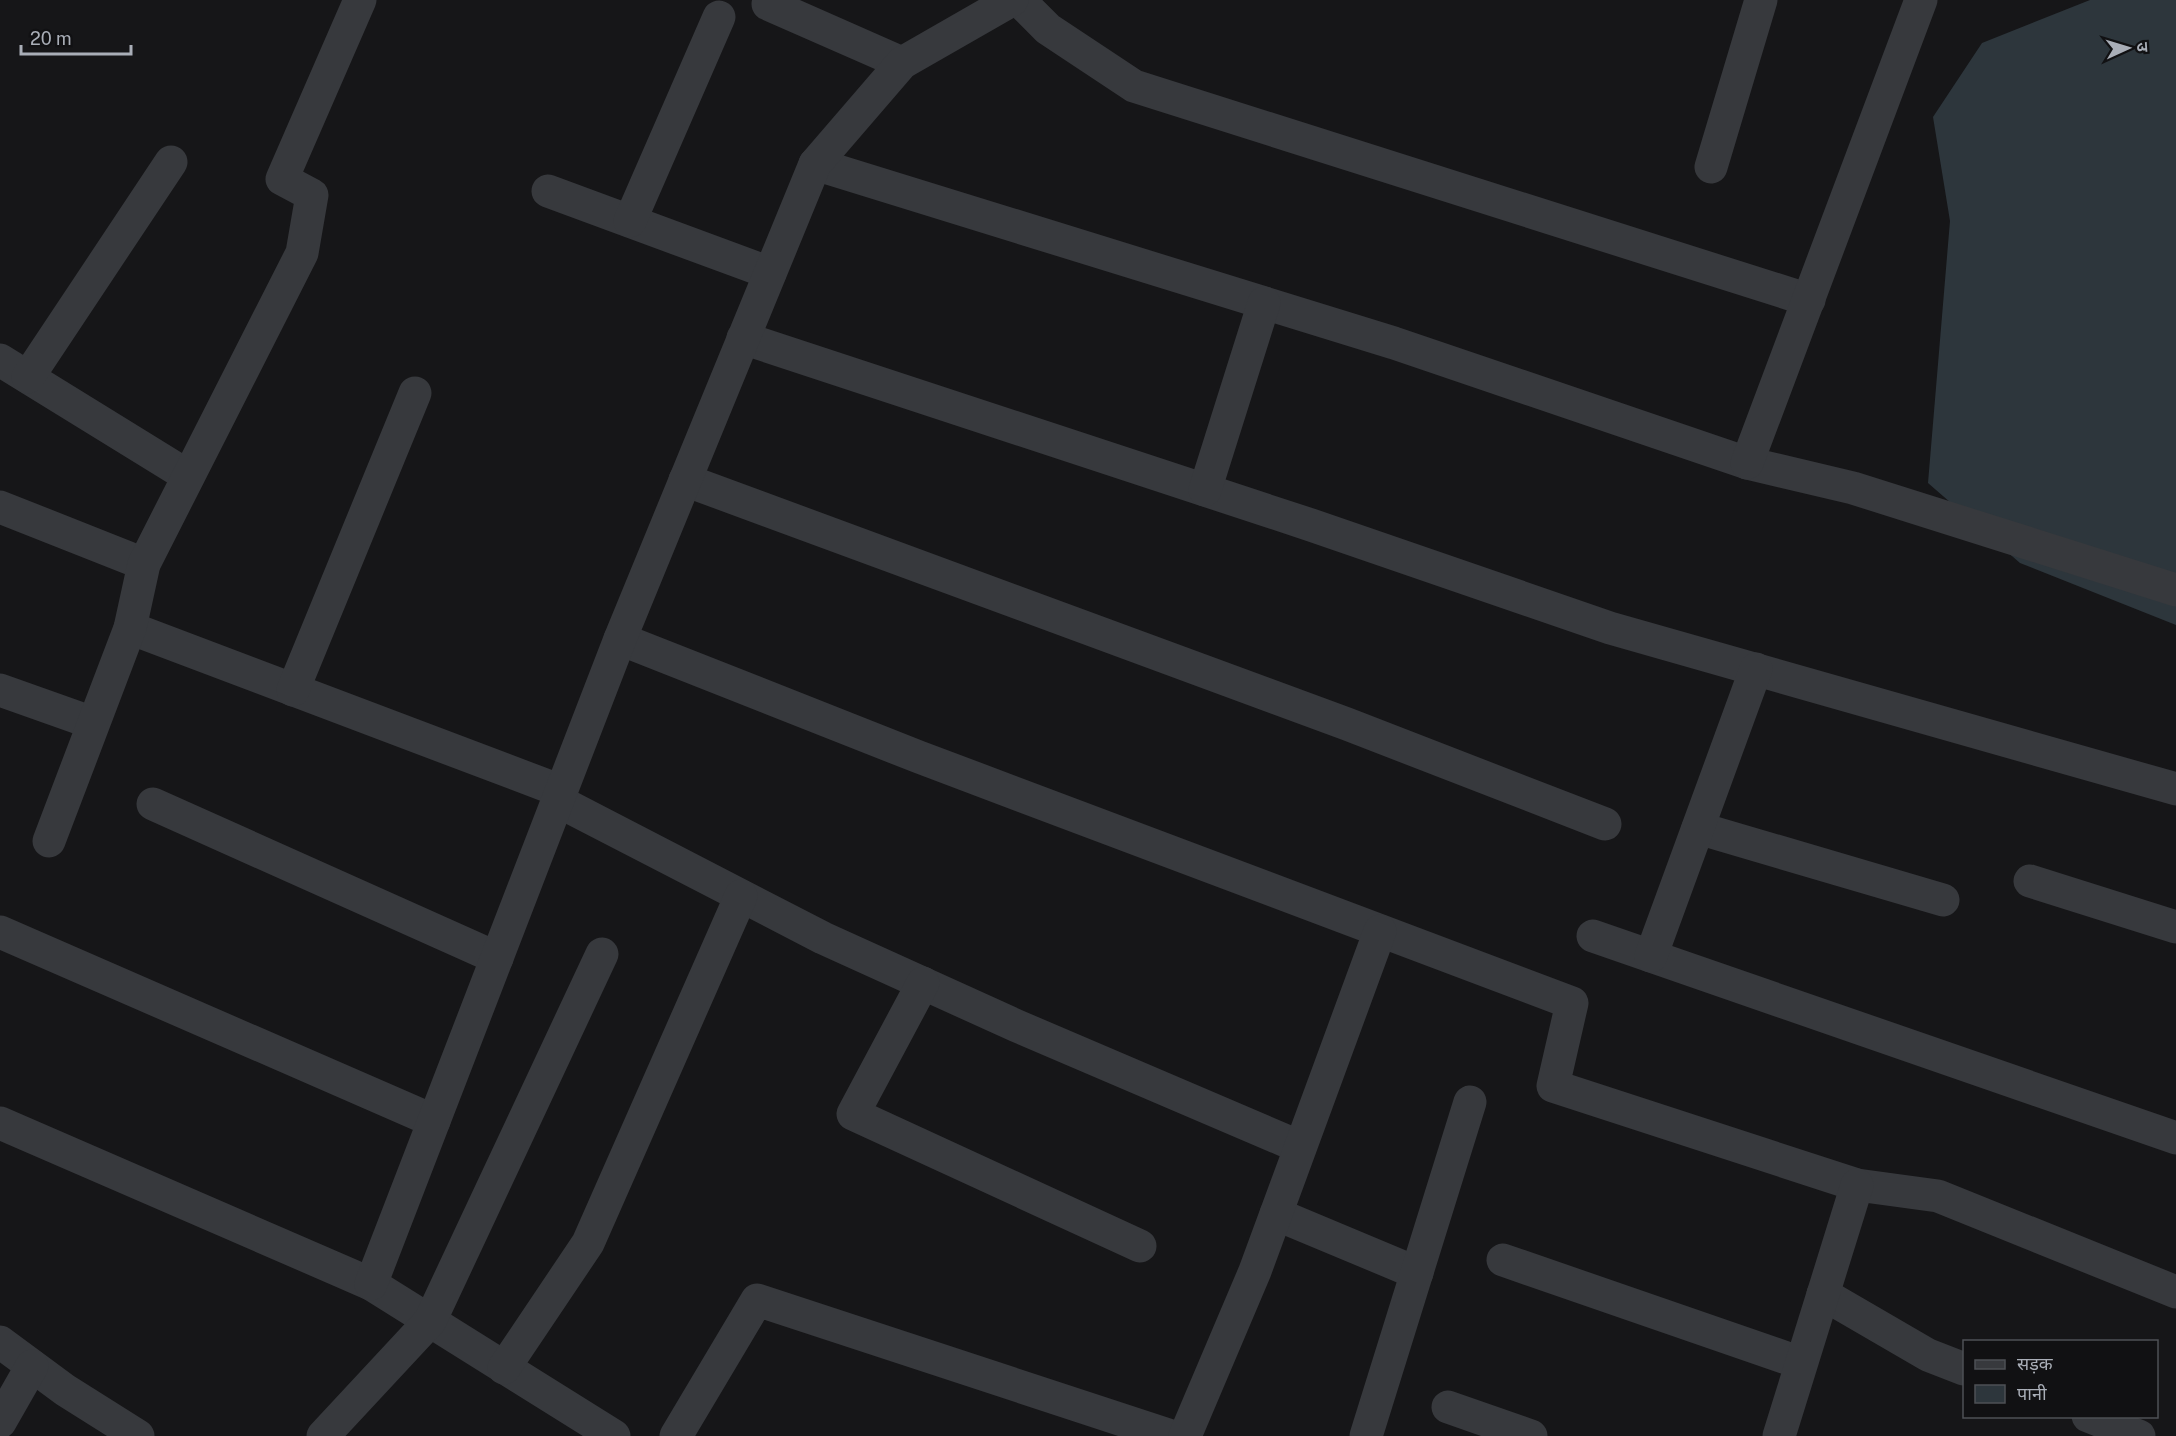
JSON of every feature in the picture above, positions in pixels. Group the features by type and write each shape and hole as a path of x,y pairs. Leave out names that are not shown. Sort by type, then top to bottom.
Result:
{"street":[{"path":"49,841 130,628 144,564 302,253 312,195 282,179 360,0"},
{"path":"1019,0 1048,29 1134,86 1809,300"},
{"path":"1711,167 1761,0"},
{"path":"1747,463 1921,0"},
{"path":"768,4 902,63"},
{"path":"371,1284 620,639 815,164 902,63 989,5"},
{"path":"630,221 719,18"},
{"path":"28,377 171,162"},
{"path":"815,164 1394,343 1747,463 1853,488 2176,590"},
{"path":"549,191 770,273"},
{"path":"1205,490 1264,303"},
{"path":"743,338 1205,490 1610,628 2176,789"},
{"path":"0,360 188,476"},
{"path":"293,690 416,393"},
{"path":"685,480 1347,724 1605,824"},
{"path":"0,507 144,564"},
{"path":"130,628 560,796 741,896 823,938 1300,1147"},
{"path":"620,639 919,757 1572,1003 1553,1086 1857,1185 1938,1196 2176,1292"},
{"path":"1651,956 1756,669"},
{"path":"0,690 93,723"},
{"path":"153,804 497,958"},
{"path":"1698,828 1943,900"},
{"path":"2030,881 2176,927"},
{"path":"504,1368 588,1243 741,896"},
{"path":"1185,1436 1255,1270 1380,931"},
{"path":"0,932 434,1121"},
{"path":"1593,936 2176,1137"},
{"path":"323,1436 430,1321 602,954"},
{"path":"923,983 853,1114 1140,1246"},
{"path":"1366,1436 1470,1102"},
{"path":"0,1123 371,1284 614,1436"},
{"path":"1779,1436 1857,1185"},
{"path":"1276,1214 1417,1273"},
{"path":"1503,1260 1802,1363"},
{"path":"1823,1294 1928,1355 1963,1368"},
{"path":"675,1436 757,1300 1171,1436"},
{"path":"0,1342 32,1366 138,1436"},
{"path":"0,1422 32,1366"},
{"path":"1448,1407 1531,1436"},
{"path":"2093,1418 2139,1436"}],"water":[{"path":"2090,0 2176,0 2176,625 2020,563 1928,483 1950,221 1933,117 1982,43"}]}
